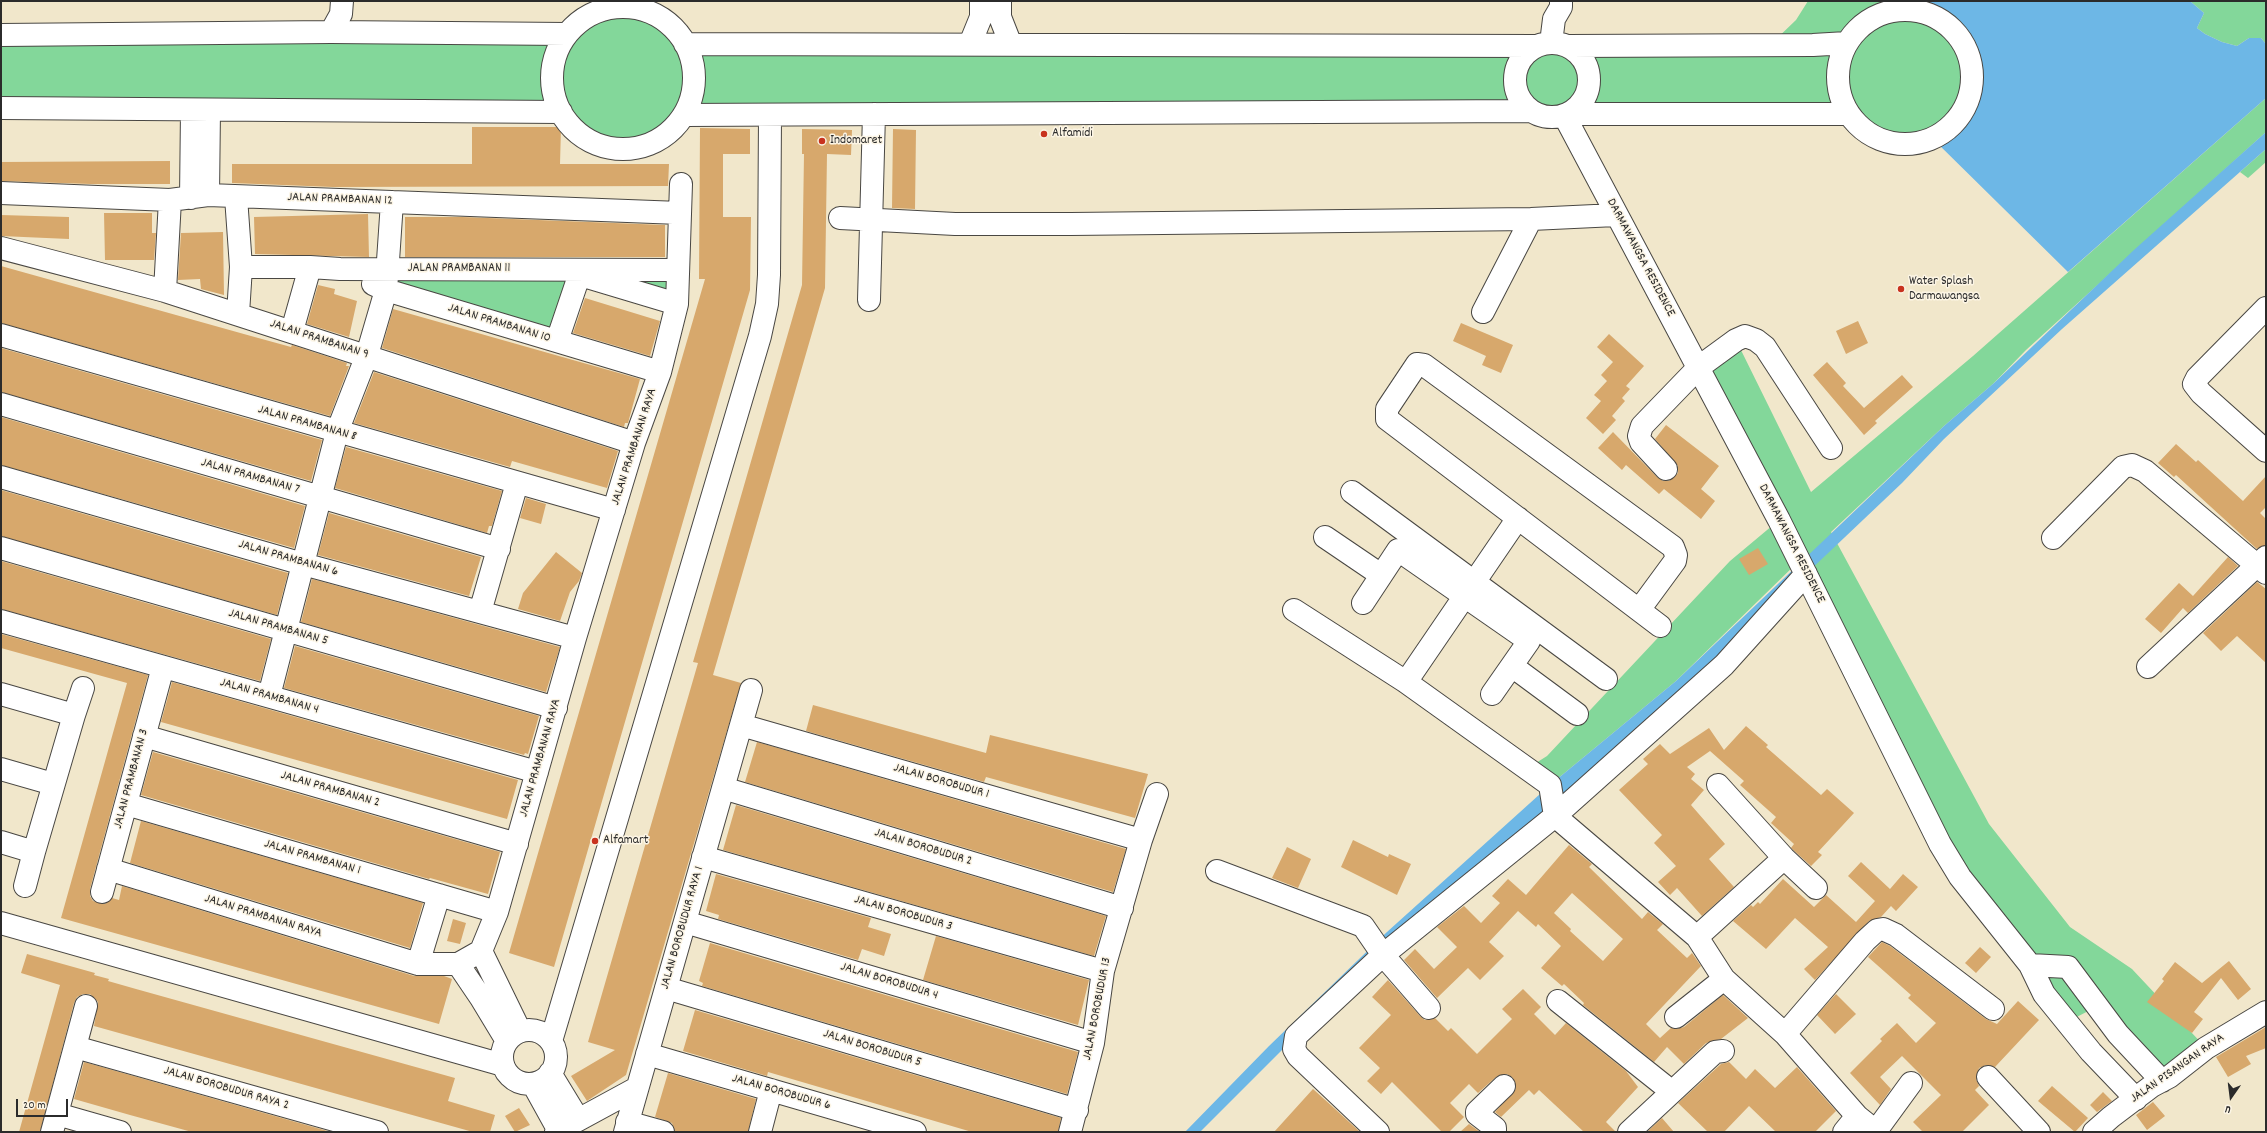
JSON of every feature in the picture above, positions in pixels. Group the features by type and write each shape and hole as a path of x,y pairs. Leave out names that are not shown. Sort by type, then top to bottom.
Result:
{"street":[{"path":"1552,45 1554,7"},
{"path":"629,8 642,10 667,22 685,44 690,55 694,76 693,92 684,115 675,126 660,138 641,146 628,148 602,145 589,140 578,133 561,112 555,100 552,72 560,46 567,34 577,24 601,10 629,8"},
{"path":"970,44 991,9 1011,44"},
{"path":"1904,10 1931,16 1946,24 1958,36 1966,50 1971,65 1972,79 1965,108 1955,122 1944,131 1919,142 1906,144 1880,139 1859,126 1849,114 1840,93 1838,67 1847,43 1866,22 1878,16 1904,10"},
{"path":"1,35 344,16 567,34"},
{"path":"685,44 1813,45 1847,43"},
{"path":"1530,111 1517,94 1515,74 1524,55 1552,45 1582,58 1586,66 1589,80 1587,93 1583,102 1566,115"},
{"path":"1,108 561,112"},
{"path":"165,291 190,198 201,110"},
{"path":"684,115 770,116 874,114 1530,111 1550,117 1566,115 1849,114"},
{"path":"869,300 874,114"},
{"name":"DARMAWANGSA RESIDENCE","path":"1566,115 1616,215 1699,367 1806,574 1940,844 1960,877 2030,965 2044,994 2091,1052 2136,1099"},
{"path":"637,1088 558,1131 542,1079 556,1057 551,1041 760,336 767,304 769,275 770,116"},
{"name":"JALAN PRAMBANAN RAYA","path":"108,869 418,964 458,964 481,951 497,912 575,638 634,443 660,372 677,304 681,184"},
{"name":"JALAN PRAMBANAN 12","path":"1,193 190,198 236,197 680,213"},
{"path":"236,197 241,267 238,314"},
{"path":"269,696 337,432 367,355 386,290 389,269 392,202"},
{"path":"840,218 955,224 1071,224 1531,218 1616,215"},
{"path":"1483,312 1531,218"},
{"name":"JALAN PRAMBANAN 9","path":"1,248 165,291 367,355 634,443"},
{"name":"JALAN PRAMBANAN 11","path":"241,267 310,267 340,269 580,273 677,270"},
{"path":"292,331 310,267"},
{"name":"JALAN PRAMBANAN 10","path":"340,269 386,290 660,372"},
{"path":"557,341 580,273 677,304"},
{"path":"2266,308 2197,378 2194,384 2201,393 2266,451"},
{"name":"JALAN PRAMBANAN 8","path":"1,335 614,510"},
{"path":"1666,469 1641,442 1639,431 1646,420 1699,367 1741,338 1750,337 1761,342 1786,377 1831,448"},
{"path":"1639,610 1675,561 1676,555 1673,547 1424,364 1417,364 1387,409 1386,419 1660,626"},
{"name":"JALAN PRAMBANAN 7","path":"1,404 499,549"},
{"path":"2053,538 2123,467 2132,464 2145,471 2263,565 2148,667"},
{"name":"JALAN PRAMBANAN 6","path":"1,477 303,564 575,638"},
{"path":"480,612 517,483"},
{"path":"1352,492 1529,641 1492,694"},
{"path":"1406,682 1518,518"},
{"path":"1325,538 1382,575"},
{"name":"JALAN PRAMBANAN 5","path":"1,548 556,708"},
{"path":"1363,603 1398,550 1469,589 1606,679"},
{"path":"1378,1132 1298,1056 1293,1044 1296,1036 1383,955 1555,816 1724,665 1806,574"},
{"path":"1294,610 1406,682 1550,786 1555,816 1698,937 1724,979 1785,1034 1850,1124 1876,1131 1911,1083"},
{"name":"JALAN PRAMBANAN 4","path":"1,621 537,772"},
{"path":"1512,666 1577,714"},
{"name":"JALAN PRAMBANAN 3","path":"102,892 163,667"},
{"path":"25,886 53,784 83,688"},
{"name":"JALAN BOROBUDUR RAYA 1","path":"626,1127 751,690"},
{"path":"1,694 74,715"},
{"name":"JALAN BOROBUDUR 1","path":"741,725 1141,840"},
{"name":"JALAN PRAMBANAN 2","path":"144,736 517,844"},
{"path":"1,769 53,784"},
{"path":"1718,785 1784,858 1816,888"},
{"name":"JALAN BOROBUDUR 2","path":"723,788 1122,908"},
{"name":"JALAN BOROBUDUR 13","path":"1070,1132 1077,1110 1093,1043 1103,971 1141,840 1158,794"},
{"name":"JALAN PRAMBANAN 1","path":"126,804 497,912"},
{"path":"1,842 34,852"},
{"name":"JALAN BOROBUDUR 3","path":"703,857 1103,971"},
{"path":"1698,937 1784,858"},
{"path":"1217,870 1363,926 1383,955 1429,1008"},
{"path":"418,964 439,896"},
{"name":"JALAN BOROBUDUR 4","path":"685,922 1093,1043"},
{"path":"1,923 503,1065"},
{"path":"1785,1034 1865,941 1877,930 1883,929 1896,935 1993,1009"},
{"path":"481,951 490,993 513,1036"},
{"path":"458,964 490,993"},
{"path":"2030,965 2068,967 2118,1034 2169,1076"},
{"path":"1676,1017 1724,979"},
{"name":"JALAN BOROBUDUR 5","path":"666,988 1077,1110"},
{"path":"1558,1001 1671,1091"},
{"path":"86,1006 54,1123 120,1132"},
{"path":"2067,1022 2098,1006"},
{"name":"JALAN PISANGAN RAYA","path":"2094,1132 2111,1117 2206,1048 2266,1012"},
{"path":"542,1079 518,1082 511,1078 503,1065 503,1049 513,1036 537,1031 551,1041"},
{"name":"JALAN BOROBUDUR RAYA 2","path":"75,1047 377,1132"},
{"path":"1629,1132 1671,1091 1715,1052 1723,1051"},
{"name":"JALAN BOROBUDUR 6","path":"647,1054 915,1132"},
{"path":"1988,1077 2039,1132"},
{"path":"542,1079 578,1119"},
{"path":"1495,1132 1495,1128 1477,1114 1477,1112 1504,1086"},
{"path":"760,1132 771,1090"},
{"path":"626,1127 663,1132"}],"green space":[{"path":"1808,1 1912,1 1905,10 1931,16 1946,24 1958,36 1966,50 1971,65 1971,92 1965,108 1955,122 1932,138 1906,144 1893,143 1869,133 1849,114 1564,115 1550,117 684,115 665,135 654,142 628,148 602,145 589,140 578,133 561,112 1,108 1,35 331,32 347,14 357,33 567,34 577,24 601,10 629,7 642,10 667,22 685,44 1770,45 1796,20"},
{"path":"2190,1 2266,1 2266,44 2261,38 2249,38 2237,46 2222,42 2205,34 2197,28 2204,13"},
{"path":"2266,98 2266,132 2026,350 1994,383 1944,426 1831,532 1989,824 2070,927 2132,969 2206,1048 2169,1077 2098,1006 2067,1022 1960,877 1799,561 1676,681 1550,785 1528,768 1547,756 1730,561 1779,520 1700,370 1736,340 1811,492 1973,356"},
{"path":"2266,149 2266,162 2248,178 2240,172"},
{"path":"389,269 677,270 677,304 580,275 557,341 386,290"}],"water":[{"path":"1912,1 2190,1 2204,13 2197,28 2205,34 2222,42 2237,46 2249,38 2261,38 2266,44 2266,98 2068,272 1932,138 1955,122 1965,108 1971,92 1971,65 1966,50 1958,36 1946,24 1931,16 1904,10"},
{"path":"2266,132 2266,149 2062,329 1944,439 1902,483 1806,574 1724,665 1296,1036 1200,1132 1185,1132 1269,1046 1387,932 1550,785 1676,681 1944,426 1994,383 2135,249"}],"building":[{"path":"472,127 561,127 560,164 669,164 668,186 333,187 232,183 232,164 472,164"},
{"path":"700,128 750,129 750,154 723,154 723,217 751,217 750,290 554,967 509,953 705,279 699,279"},
{"path":"802,129 852,130 851,155 827,154 825,288 713,675 741,683 626,1075 587,1101 571,1076 615,1050 588,1042 698,663 693,662 802,285 804,154 802,154"},
{"path":"893,129 916,130 915,209 892,208"},
{"path":"170,161 170,184 91,184 1,181 1,162"},
{"path":"104,213 152,213 152,233 156,233 154,260 105,260"},
{"path":"368,214 369,257 255,254 254,217"},
{"path":"1,215 69,217 69,239 1,236"},
{"path":"405,217 462,217 665,225 665,257 405,257"},
{"path":"223,232 224,295 201,289 200,279 178,280 181,233"},
{"path":"1,266 291,347 292,345 347,363 346,366 349,366 330,416 1,323"},
{"path":"318,285 335,289 334,294 357,301 349,337 307,324"},
{"path":"585,298 660,321 650,356 573,333"},
{"path":"393,309 640,379 628,423 625,423 624,427 382,348"},
{"path":"1858,321 1868,343 1846,354 1836,331"},
{"path":"1461,323 1513,345 1501,373 1482,365 1486,356 1453,341"},
{"path":"1609,334 1644,366 1626,386 1630,389 1622,398 1625,401 1612,416 1616,420 1603,434 1586,418 1601,401 1594,395 1607,381 1601,375 1613,362 1597,347"},
{"path":"1,348 322,440 311,481 1,392"},
{"path":"1827,362 1846,383 1843,386 1864,408 1902,375 1913,387 1875,421 1877,423 1864,435 1813,375"},
{"path":"374,372 618,451 607,488 512,461 510,467 354,423"},
{"path":"1,417 305,506 294,548 1,465"},
{"path":"1666,425 1719,466 1701,489 1715,501 1701,519 1664,489 1659,494 1626,465 1622,470 1598,448 1613,432 1657,477 1663,481 1669,481 1678,473 1678,466 1655,439"},
{"path":"2176,444 2196,462 2198,460 2243,501 2266,476 2266,507 2260,513 2266,519 2266,545 2257,549 2176,475 2174,477 2158,463"},
{"path":"346,447 502,491 492,526 489,526 487,533 335,488"},
{"path":"1,490 288,573 277,615 1,536"},
{"path":"526,498 546,504 541,524 520,518"},
{"path":"329,513 481,557 469,596 318,555"},
{"path":"1758,548 1768,564 1749,575 1739,559"},
{"path":"556,552 582,573 579,581 570,592 560,621 518,609 523,593"},
{"path":"2228,557 2238,566 2188,613 2183,608 2161,633 2145,619 2179,583 2193,596"},
{"path":"1,561 271,639 260,681 1,609"},
{"path":"312,579 560,647 546,692 301,622"},
{"path":"2257,582 2266,589 2266,663 2237,636 2221,651 2203,633"},
{"path":"1,634 148,675 90,889 90,896 93,901 105,904 112,898 119,900 122,886 414,976 444,976 452,979 439,1024 61,918 127,683 1,648"},
{"path":"295,646 539,716 528,754 525,753 524,755 284,688"},
{"path":"172,682 518,780 507,819 161,722"},
{"path":"813,705 986,753 990,735 1148,774 1135,818 986,777 984,782 806,731"},
{"path":"1746,726 1768,745 1766,747 1821,795 1827,789 1854,813 1818,852 1822,855 1811,866 1791,848 1794,844 1771,823 1776,817 1740,785 1744,781 1710,751 1687,767 1695,774 1691,779 1704,790 1691,805 1725,844 1709,859 1734,887 1702,916 1677,888 1670,895 1658,882 1676,866 1654,843 1662,835 1619,790 1648,764 1643,759 1660,744 1670,754 1709,728 1724,750"},
{"path":"757,742 1126,849 1113,892 745,782"},
{"path":"153,752 500,852 488,894 430,878 429,879 141,795"},
{"path":"736,805 1106,916 1094,956 723,850"},
{"path":"141,821 423,903 410,948 130,863"},
{"path":"1353,840 1388,857 1389,854 1411,864 1397,895 1341,867"},
{"path":"1569,845 1592,864 1589,867 1642,919 1648,912 1663,924 1657,930 1687,958 1692,953 1701,966 1646,1024 1660,1038 1671,1028 1677,1029 1684,1027 1723,995 1748,1018 1721,1039 1706,1043 1684,1064 1667,1047 1654,1062 1583,1005 1584,1003 1564,984 1562,986 1541,968 1561,946 1538,924 1536,927 1518,911 1489,942 1504,956 1480,980 1468,968 1437,998 1404,960 1415,949 1434,969 1457,947 1437,927 1464,906 1481,923 1500,903 1492,896 1508,879 1526,895","holes":["1572,893 1623,939 1603,961 1570,931 1571,929 1554,913"]},
{"path":"1287,847 1311,859 1298,888 1272,878"},
{"path":"1861,862 1890,889 1903,874 1918,887 1896,911 1891,906 1881,917 1869,921 1815,980 1804,969 1828,947 1795,918 1766,949 1733,921 1751,905 1753,907 1758,902 1760,904 1783,879 1814,907 1826,895 1856,922 1875,901 1848,876"},
{"path":"716,874 871,918 868,927 891,934 884,956 862,949 858,960 718,919 719,915 706,911"},
{"path":"453,919 466,923 460,944 447,941"},
{"path":"936,936 1089,980 1078,1025 923,980"},
{"path":"1882,942 1890,946 1986,1019 1997,1024 2018,1001 2039,1020 1995,1067 1986,1065 1979,1068 1976,1079 1979,1086 1975,1090 1989,1105 1962,1132 1923,1132 1913,1122 1941,1095 1902,1056 1880,1077 1891,1089 1880,1105 1850,1073 1882,1041 1880,1039 1897,1023 1916,1043 1936,1023 1908,998 1911,995 1868,957"},
{"path":"710,943 1078,1052 1067,1094 702,986 703,983 699,981"},
{"path":"1980,947 1991,957 1976,973 1965,963"},
{"path":"27,954 95,973 94,975 109,979 108,981 455,1078 448,1101 495,1115 490,1132 473,1132 94,1026 98,1002 90,994 83,994 77,997 74,1003 40,1132 19,1132 60,985 21,973"},
{"path":"2229,961 2251,989 2238,1000 2221,978 2194,1012 2203,1019 2192,1033 2147,1002 2164,981 2162,979 2175,962 2202,983"},
{"path":"1388,980 1420,1016 1425,1020 1435,1018 1448,1031 1451,1028 1477,1054 1512,1019 1502,1009 1523,989 1541,1007 1534,1014 1555,1035 1566,1023 1626,1071 1638,1087 1606,1122 1616,1132 1584,1132 1539,1090 1534,1095 1529,1090 1501,1117 1495,1112 1516,1089 1513,1078 1507,1074 1496,1077 1478,1093 1469,1084 1450,1103 1464,1117 1449,1132 1442,1132 1392,1082 1381,1094 1367,1081 1380,1068 1359,1048 1391,1015 1372,997"},
{"path":"1836,994 1856,1014 1835,1034 1817,1015"},
{"path":"695,1010 1061,1118 1058,1132 972,1132 768,1072 767,1076 683,1051"},
{"path":"2266,1027 2266,1048 2246,1056 2251,1064 2228,1077 2216,1057"},
{"path":"84,1062 331,1132 192,1132 130,1115 74,1099"},
{"path":"1729,1062 1746,1079 1755,1069 1775,1088 1797,1067 1836,1111 1815,1132 1776,1132 1749,1106 1724,1132 1708,1132 1678,1103 1721,1064"},
{"path":"668,1073 756,1099 748,1132 675,1132 672,1123 655,1117"},
{"path":"2052,1086 2088,1118 2075,1132 2038,1101"},
{"path":"1313,1089 1334,1108 1360,1132 1274,1132"},
{"path":"2103,1092 2112,1101 2097,1112 2090,1105"},
{"path":"2153,1102 2165,1116 2147,1130 2136,1115"},
{"path":"519,1108 530,1125 515,1132 505,1116"},
{"path":"1662,1118 1674,1132 1647,1132"},
{"path":"1469,1124 1480,1132 1460,1132"}],"place":[{"name":"Alfamidi","path":"1044,134"},
{"name":"Indomaret","path":"822,141"},
{"name":"Water Splash Darmawangsa","path":"1901,289"},
{"name":"Alfamart","path":"595,841"}]}
